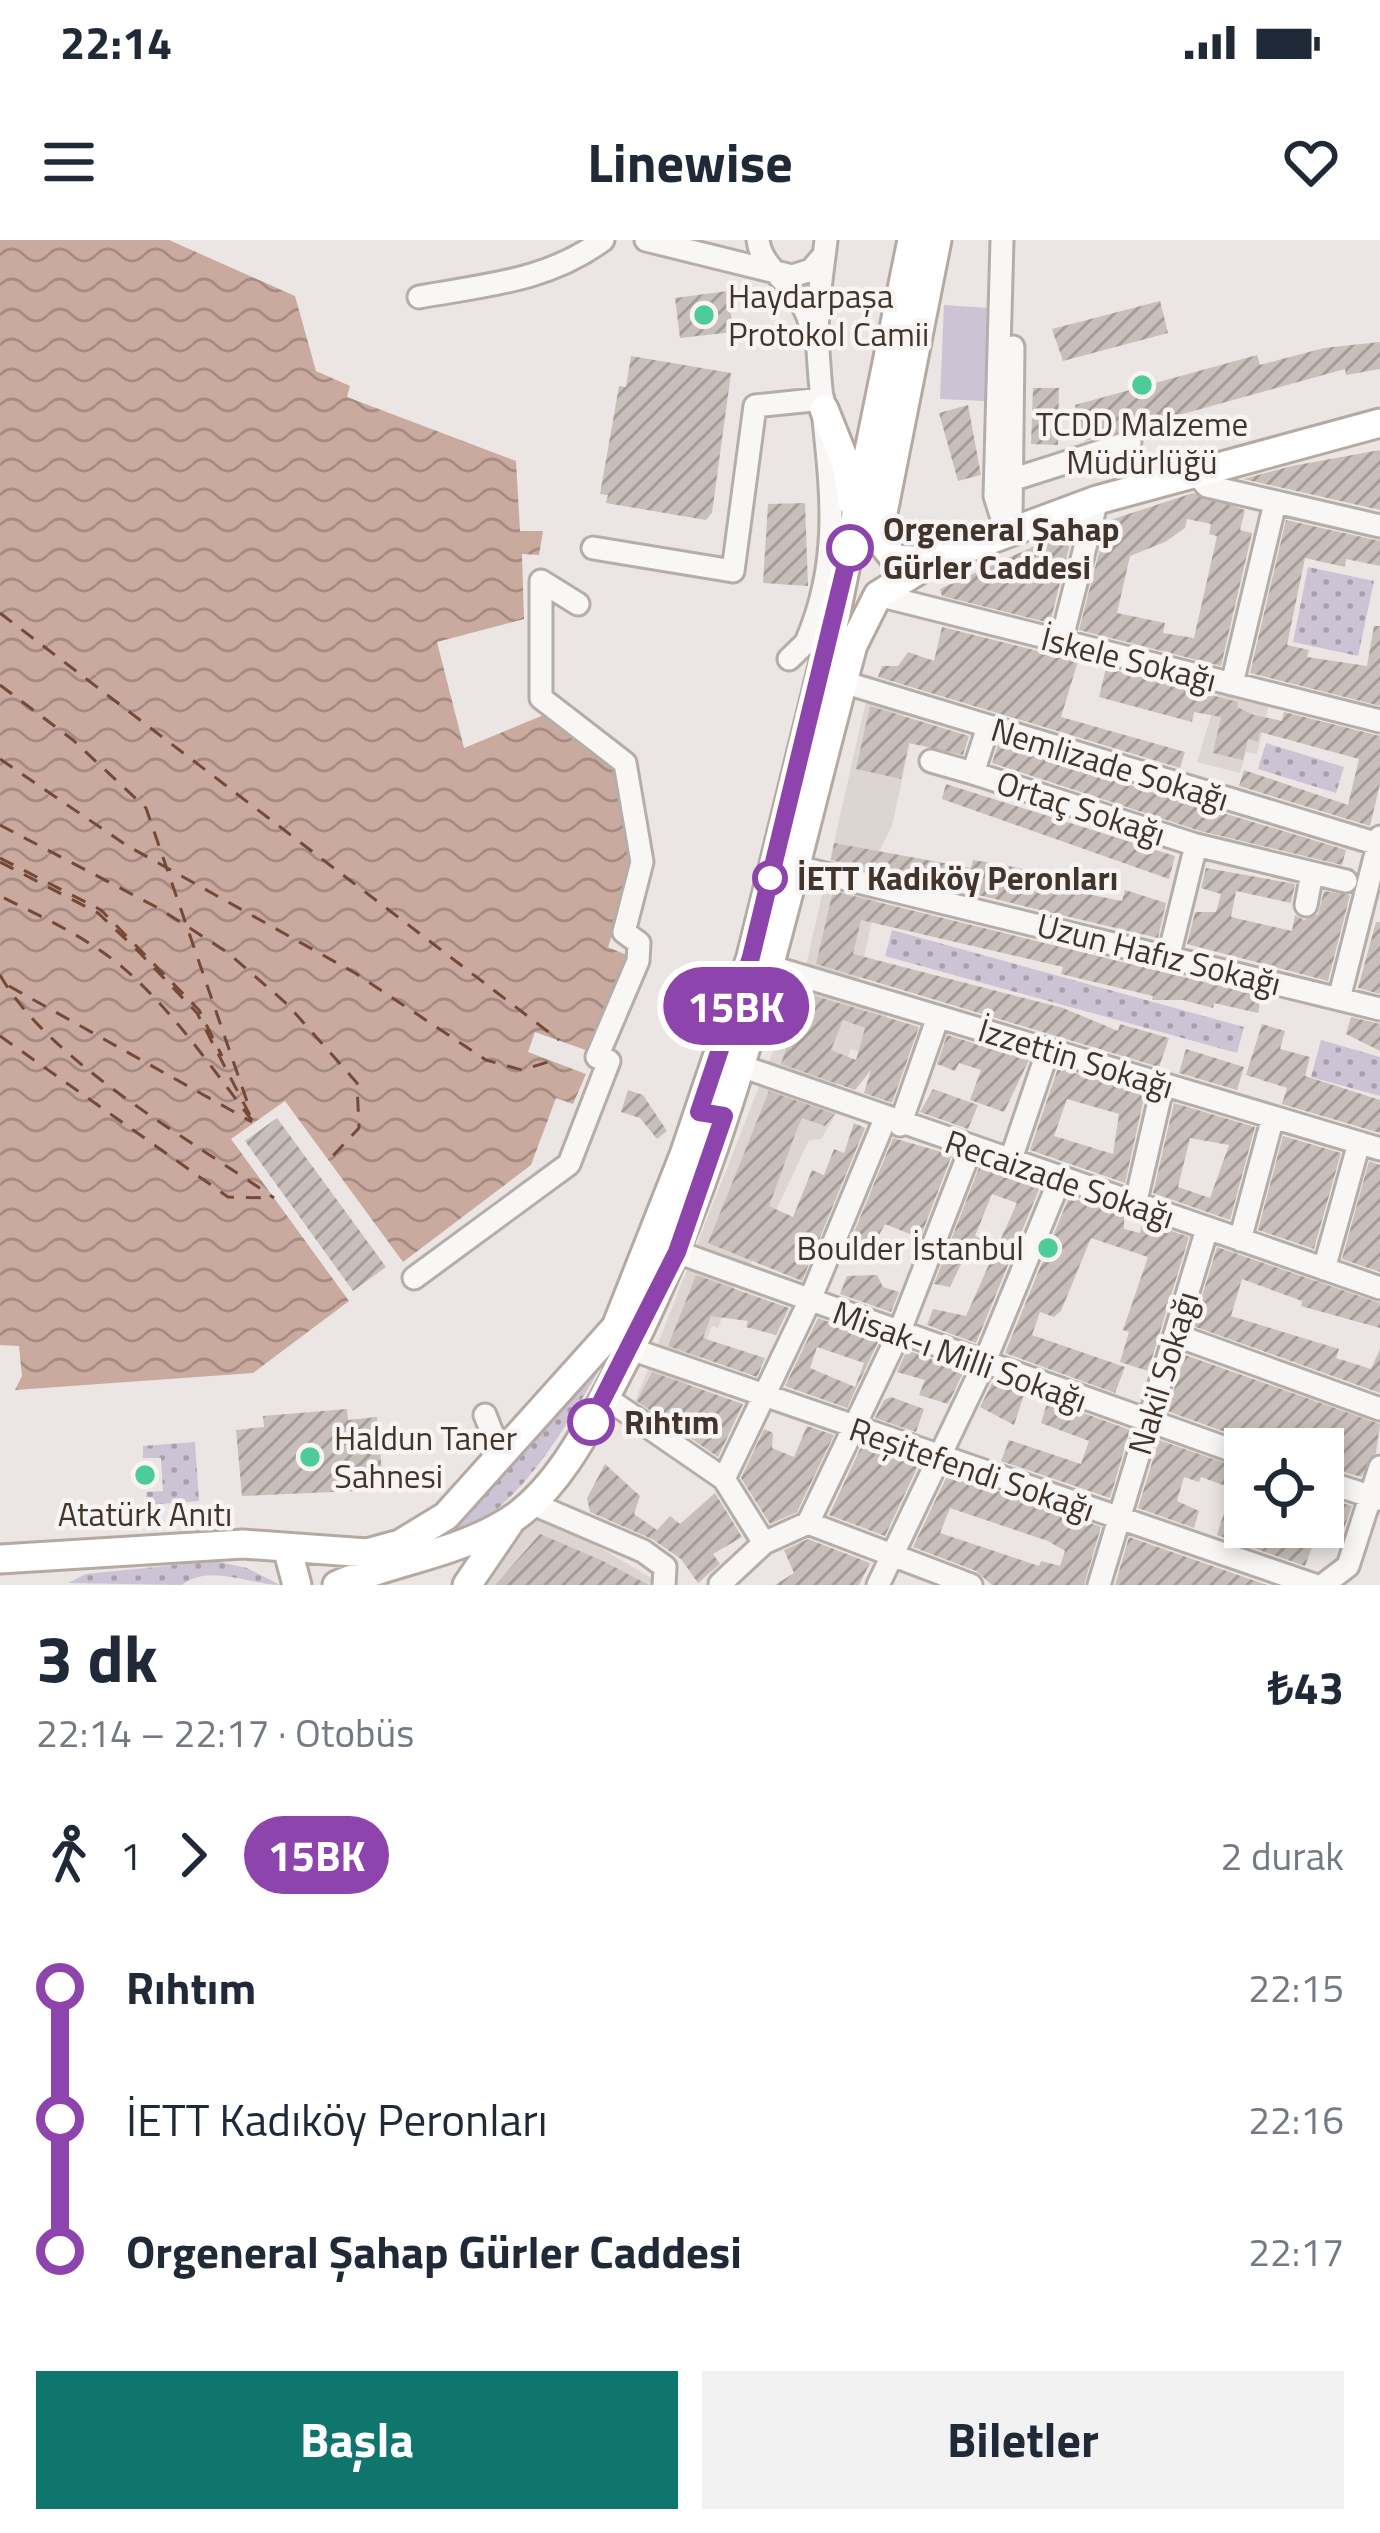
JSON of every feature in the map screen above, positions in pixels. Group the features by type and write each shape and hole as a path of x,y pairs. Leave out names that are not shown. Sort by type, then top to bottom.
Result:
{"main road":[{"path":"702,1109 741,1066 797,867 831,680 835,618 912,240"},
{"path":"935,560 895,559 878,538 937,240"},
{"path":"824,404 846,464 855,523"},
{"path":"0,1559 203,1545 367,1553 400,1544 446,1516 616,1327 686,1160 831,680 878,595 935,560 1006,531 1194,471 1380,423"},
{"path":"467,1585 522,1510 573,1453 632,1348 677,1252 686,1160"},
{"path":"280,1551 347,1583 440,1550 522,1510"},
{"path":"280,1551 297,1585"}],"street":[{"path":"418,297 542,275 572,263 603,240"},
{"path":"646,240 802,274 827,245"},
{"path":"758,240 772,269 800,294 818,353"},
{"path":"1002,240 1006,531"},
{"path":"1002,483 1016,240"},
{"path":"807,640 833,551 818,353 817,280 827,245"},
{"path":"593,548 733,571 755,406 824,404"},
{"path":"1002,483 1130,442"},
{"path":"1194,471 1207,486 1380,526"},
{"path":"1061,642 1097,500"},
{"path":"1232,684 1275,503"},
{"path":"414,1278 569,1164 609,1061 597,1057 638,961 638,943 624,932 642,862 626,763 541,698 541,581 578,604"},
{"name":"İskele Sokağı","path":"878,595 1380,721"},
{"path":"789,659 835,618"},
{"path":"796,701 831,680"},
{"name":"Nemlizade Sokağı","path":"831,680 1379,841"},
{"name":"Ortaç Sokağı","path":"988,727 973,772 1196,845 1169,955"},
{"path":"931,761 973,772"},
{"path":"1339,999 1372,913 1379,841"},
{"path":"1196,845 1346,880"},
{"name":"Uzun Hafız Sokağı","path":"797,867 1380,1009"},
{"path":"1306,905 1312,873"},
{"name":"İzzettin Sokağı","path":"772,967 1369,1146"},
{"path":"724,1479 938,1016"},
{"path":"1010,1162 1048,1050"},
{"name":"Recaizade Sokağı","path":"741,1066 1380,1288"},
{"path":"1136,1204 1163,1084"},
{"path":"1240,1240 1274,1117"},
{"path":"1324,1269 1369,1146"},
{"path":"720,1584 764,1544 808,1523 899,1334 970,1148"},
{"path":"878,1585 983,1366 1060,1179"},
{"name":"Nakil Sokağı","path":"1099,1585 1207,1229"},
{"name":"Misak-ı Milli Sokağı","path":"677,1252 1224,1449"},
{"path":"1174,1335 1380,1409"},
{"name":"Reşitefendi Sokağı","path":"632,1348 1314,1585"},
{"path":"605,1397 637,1424 724,1479 764,1544"},
{"path":"485,1415 496,1443 491,1468"},
{"path":"1323,1585 1348,1566 1375,1497 1380,1467"},
{"path":"1344,1487 1375,1497"},
{"path":"522,1510 643,1551 665,1567 666,1583"},
{"path":"808,1523 971,1585"}],"shaded area":[{"path":"944,305 990,308 985,401 940,399"},
{"path":"1308,567 1374,581 1358,656 1293,642"},
{"path":"1218,693 1269,704 1257,754 1246,752 1240,773 1197,762"},
{"path":"867,697 906,708 895,738 910,743 892,826 879,852 878,894 858,985 893,997 874,1056 851,1049 833,1093 844,1101 821,1139 809,1140 745,1276 739,1274 718,1328 712,1326 691,1377 655,1440 627,1422 805,970"},
{"path":"1266,743 1344,767 1336,793 1258,769"},
{"path":"892,930 1244,1027 1237,1053 885,956"},
{"path":"1321,1040 1380,1057 1380,1096 1311,1077"},
{"path":"609,1354 549,1450 513,1494 470,1528 392,1561"},
{"path":"195,1442 199,1501 147,1505 146,1492 163,1491 161,1458 143,1458 143,1446"},
{"path":"534,1509 660,1583 659,1585 472,1585"},
{"path":"215,1561 247,1568 280,1585 217,1575 182,1585 68,1583 86,1574"}],"water":[{"path":"0,240 169,240 295,296 316,371 350,386 347,397 516,461 520,531 543,531 539,555 522,554 524,619 437,642 464,748 546,714 620,769 636,865 608,947 629,956 594,1053 535,1032 528,1052 586,1074 573,1104 556,1098 531,1165 403,1262 285,1101 231,1139 349,1301 253,1373 15,1390 22,1376 19,1346 0,1345"}],"building":[{"name":"Haydarpaşa Protokol Camii","path":"728,291 733,332 680,338 675,298"},
{"path":"1160,301 1168,333 1063,361 1052,329"},
{"path":"1380,342 1380,369 1346,375 1345,369 1085,441 1075,405 1257,355 1260,365 1324,348"},
{"path":"631,356 731,373 712,513 706,520 606,503 608,495 600,494 619,386 626,387"},
{"path":"1033,388 1059,388 1058,445 1031,444"},
{"path":"968,405 981,475 958,481 939,413"},
{"path":"1380,450 1380,510 1243,479 1292,466"},
{"path":"1193,493 1245,510 1240,530 1252,533 1221,666 1079,630 1107,521","holes":["1187,519 1211,524 1209,534 1217,536 1194,638 1163,633 1165,623 1117,613 1130,556 1165,542 1185,528"]},
{"path":"805,503 808,586 763,583 768,504"},
{"path":"1286,520 1380,541 1380,566 1346,559 1345,567 1305,558 1287,645 1309,650 1307,657 1367,666 1374,626 1380,626 1380,706 1250,673"},
{"path":"1074,528 1050,623 942,596 940,589"},
{"path":"942,627 1078,661 1061,717 1185,752 1180,768 878,677 882,666 898,666 908,652 934,661"},
{"path":"1106,668 1238,702 1237,707 1254,715 1282,721 1284,712 1380,736 1380,784 1370,826 1239,786 1244,770 1348,805 1359,759 1260,732 1258,742 1248,739 1243,760 1213,753 1221,717 1194,712 1192,722 1099,697"},
{"path":"870,706 969,736 963,755 909,743 901,779 856,769"},
{"path":"998,745 1346,850 1342,865 1200,831 992,763"},
{"path":"946,784 1175,856 1169,879 942,799"},
{"path":"834,843 971,868 973,860 1005,865 1052,876 1050,885 1122,901 1125,890 1166,903 1158,938 831,860"},
{"path":"1206,868 1295,884 1291,903 1236,891 1231,917 1292,931 1295,915 1304,920 1318,914 1324,891 1350,895 1328,981 1187,944 1195,912 1216,912 1221,894 1201,888"},
{"path":"833,891 1261,996 1258,1013 1214,1003 1213,1008 1183,1000 1152,1000 1153,996 1061,974 1063,967 861,920 853,954 1063,1008 1118,1031 1120,1024 1169,1038 1159,1067 816,964"},
{"path":"1376,922 1380,922 1380,994 1358,988"},
{"path":"805,993 919,1027 892,1103 864,1093 871,1070 855,1090 781,1064","holes":["843,1020 865,1028 856,1060 831,1050"]},
{"path":"1351,1017 1380,1024 1380,1051 1346,1034"},
{"path":"1262,1024 1285,1031 1280,1049 1310,1057 1305,1076 1380,1100 1380,1133 1282,1104 1287,1088 1246,1075"},
{"path":"947,1035 1029,1060 1004,1112 970,1100 981,1070 959,1063 955,1071 937,1064"},
{"path":"1186,1049 1244,1067 1237,1090 1179,1073"},
{"path":"1058,1068 1145,1094 1125,1183 1030,1150","holes":["1067,1099 1119,1114 1113,1154 1054,1136"]},
{"path":"933,1089 978,1105 968,1129 920,1112"},
{"path":"628,1090 643,1095 667,1131 657,1139 640,1118 621,1112"},
{"path":"769,1091 835,1114 825,1126 802,1118 796,1132 769,1206 793,1217 812,1170 824,1175 834,1149 844,1153 854,1123 865,1128 802,1281 708,1243"},
{"path":"1174,1103 1255,1127 1230,1220 1153,1193","holes":["1190,1138 1229,1145 1210,1198 1178,1187"]},
{"path":"277,1118 386,1267 353,1291 245,1141"},
{"path":"1283,1136 1341,1153 1314,1249 1258,1230"},
{"path":"893,1138 952,1155 920,1238 885,1224 870,1251 875,1253 870,1264 845,1254"},
{"path":"1369,1161 1380,1165 1380,1272 1342,1259"},
{"path":"980,1165 1040,1187 976,1343 927,1325 933,1309 966,1316 990,1262 967,1252 950,1287 934,1284","holes":["992,1194 1017,1203 998,1245 975,1236"]},
{"path":"1069,1197 1124,1215 1124,1229 1140,1233 1143,1221 1189,1237 1148,1371 1120,1362 1129,1332 1123,1330 1148,1257 1091,1238 1061,1311 1054,1317 1040,1312 1032,1335 1125,1367 1115,1393 1005,1353"},
{"path":"1217,1247 1380,1303 1380,1328 1301,1306 1302,1301 1242,1279 1231,1316 1339,1349 1336,1358 1371,1369 1380,1349 1380,1393 1193,1326"},
{"path":"696,1275 789,1308 776,1335 746,1327 748,1321 711,1316 703,1338 765,1358 757,1377 668,1346"},
{"path":"877,1275 883,1287 899,1292 891,1312 840,1294 847,1276"},
{"path":"818,1318 879,1340 847,1408 785,1386","holes":["817,1347 864,1363 855,1387 810,1368"]},
{"path":"907,1350 964,1371 948,1404 919,1395 925,1380 897,1372"},
{"path":"1185,1355 1380,1424 1376,1453 1361,1477 1344,1472 1344,1428 1224,1428 1224,1432 1167,1411"},
{"path":"652,1372 743,1404 718,1457 637,1401"},
{"path":"993,1381 1025,1392 1014,1425 980,1407"},
{"path":"891,1397 924,1409 916,1432 875,1418 884,1400"},
{"path":"1048,1400 1130,1430 1110,1498 1001,1461 1009,1440 1081,1464 1089,1441 1041,1423"},
{"name":"Haldun Taner Sahnesi","path":"347,1409 348,1420 377,1417 383,1484 354,1487 354,1491 242,1496 236,1430 264,1427 263,1416"},
{"path":"807,1426 834,1435 797,1512 770,1524 741,1478 764,1429 773,1433 772,1448 794,1457"},
{"path":"1159,1440 1224,1463 1224,1485 1184,1477 1177,1501 1199,1511 1194,1528 1138,1508"},
{"path":"862,1445 919,1464 885,1536 829,1515"},
{"path":"605,1464 640,1496 634,1514 657,1530 670,1516 680,1524 715,1493 742,1537 713,1554 720,1564 698,1583 681,1559 652,1539 590,1512 587,1498"},
{"path":"948,1474 1101,1527 1084,1585 992,1585 976,1571 913,1547","holes":["950,1508 1065,1551 1060,1566 1041,1561 1039,1566 940,1533"]},
{"path":"1344,1504 1352,1506 1344,1529"},
{"path":"540,1534 603,1561 649,1585 495,1585"},
{"path":"1129,1537 1267,1585 1115,1585"},
{"path":"808,1539 870,1563 859,1585 775,1585 794,1573 784,1550"},
{"path":"1254,1548 1312,1548 1305,1566"}],"ferry route":[{"path":"0,613 559,1040"},
{"path":"0,685 73,740 146,808 250,1110"},
{"path":"0,759 126,845 355,973 486,1060 522,1070 551,1061"},
{"path":"0,825 160,909 227,952 287,1004 357,1083 359,1128 329,1160"},
{"path":"0,858 101,910 199,1010 222,1056"},
{"path":"0,862 98,913 137,950 197,1013 254,1123 179,1025 128,972 83,939 0,896"},
{"path":"0,975 22,1007 86,1068 274,1198"},
{"path":"9,986 252,1122"},
{"path":"0,1036 228,1197 271,1198"}],"bus line":[{"name":"15BK","path":"591,1422 677,1252 724,1116 699,1112 751,957 850,548"}],"place":[{"name":"Haydarpaşa Protokol Camii","path":"704,315"},
{"name":"TCDD Malzeme Müdürlüğü","path":"1142,385"},
{"name":"Orgeneral Şahap Gürler Caddesi","path":"850,548"},
{"name":"İETT Kadıköy Peronları","path":"770,878"},
{"name":"Boulder İstanbul","path":"1048,1248"},
{"name":"Rıhtım","path":"591,1422"},
{"name":"Haldun Taner Sahnesi","path":"310,1457"},
{"name":"Atatürk Anıtı","path":"145,1475"}]}
